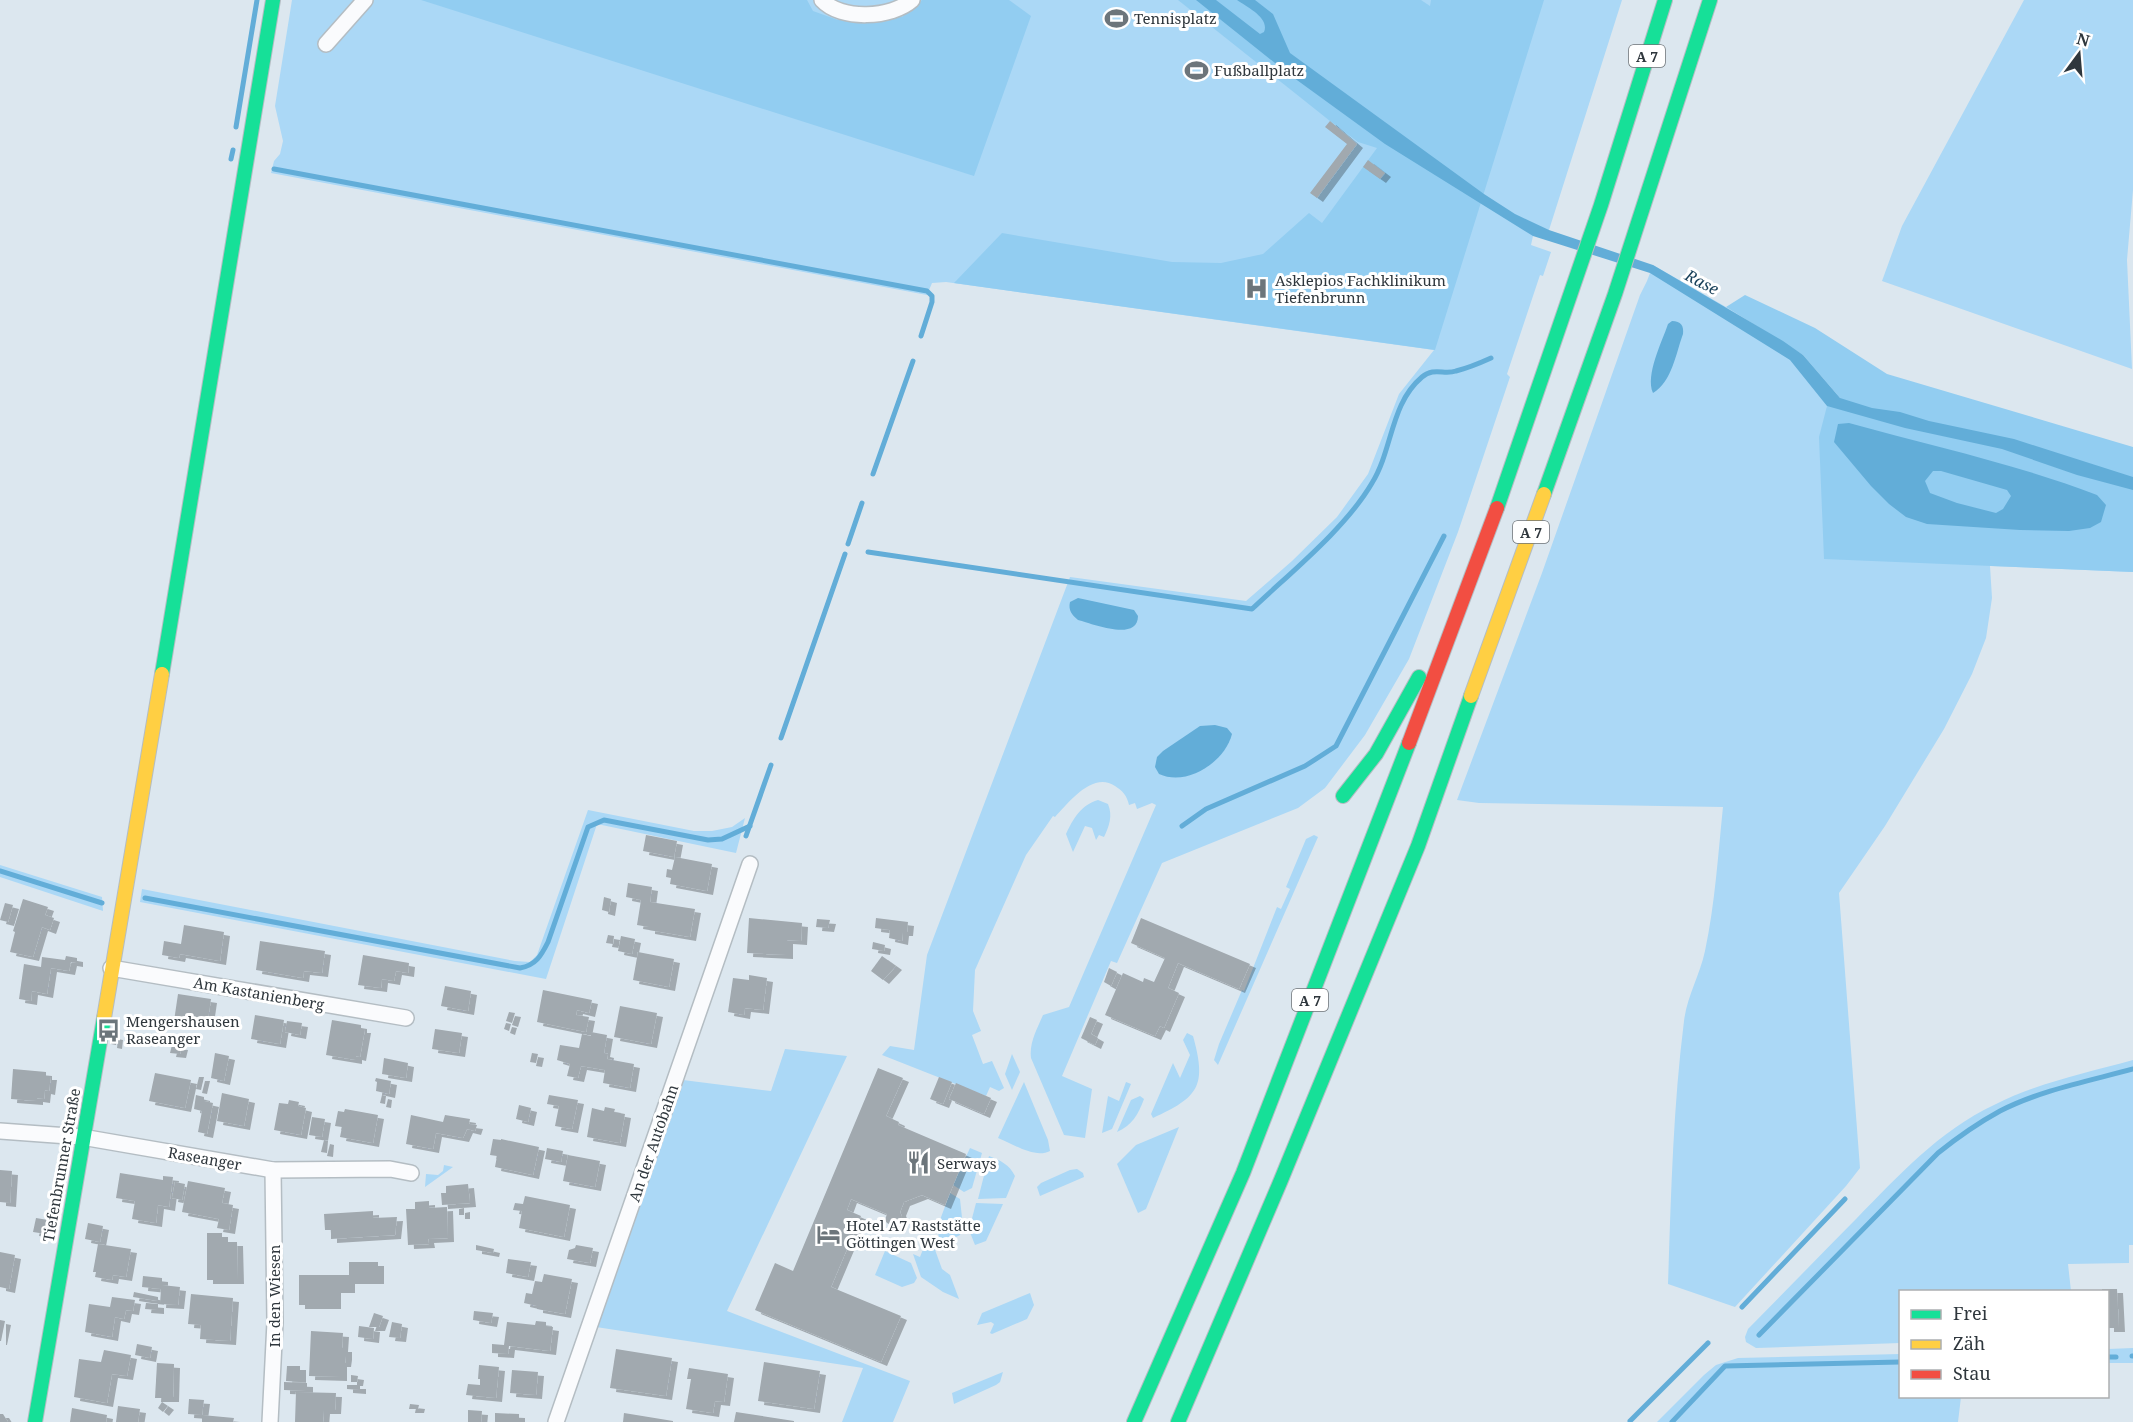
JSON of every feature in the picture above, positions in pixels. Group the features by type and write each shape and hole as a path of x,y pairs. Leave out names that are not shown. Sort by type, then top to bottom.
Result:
{"main road":[{"name":"Tiefenbrunner Straße","path":"35,1422 176,593 273,0"},
{"name":"A 7","path":"1134,1422 1243,1173 1474,573 1601,205 1665,0"},
{"name":"A 7","path":"1178,1422 1418,846 1615,294 1710,0"},
{"path":"1343,796 1382,747 1474,573"}],"street":[{"path":"327,44 365,0"},
{"path":"822,0 826,5 837,10 854,14 894,11 912,0"},
{"name":"An der Autobahn","path":"556,1422 750,864"},
{"name":"Am Kastanienberg","path":"111,968 406,1018"},
{"name":"Raseanger","path":"0,1131 82,1137 273,1170 390,1169 411,1173"},
{"name":"In den Wiesen","path":"270,1422 275,1322 273,1170"}],"shaded area":[{"name":"Asklepios Fachklinikum Tiefenbrunn","path":"292,0 1622,0 1549,230 1533,236 1531,245 1551,252 1543,276 1540,275 1507,374 1510,377 1458,532 1409,659 1365,735 1325,788 1298,808 1162,863 1117,963 1111,961 1062,1076 1092,1089 1085,1138 1064,1135 1031,1058 1031,1047 1043,1015 1069,1007 1156,805 1152,803 1137,809 1135,803 1129,805 1126,796 1107,782 1098,782 1082,790 1055,817 1053,816 1026,855 975,970 973,1011 981,1031 972,1035 983,1064 992,1061 1004,1088 999,1091 990,1087 986,1096 882,1055 890,1046 914,1050 927,955 1070,577 1246,601 1292,561 1337,517 1368,474 1399,394 1434,350 946,282 932,283 927,295 271,173 283,141 275,106"},
{"path":"421,0 807,0 813,11 838,20 902,17 922,0 1009,0 1031,16 974,176"},
{"path":"1178,0 1421,0 1430,6 1431,0 1544,0 1435,350 954,283 1002,233 1172,262 1221,263 1263,254 1309,213 1322,223 1377,148 1358,142"},
{"path":"1196,0 1216,0 1260,34 1264,32 1264,22 1237,0 1255,0 1273,14 1290,53 1484,194 1515,214 1549,230 1653,265 1803,355 1840,398 1872,408 1900,412 1929,421 2014,439 2133,477 2133,490 2077,475 2002,449 1905,428 1827,406 1790,360 1650,273 1533,236 1385,144 1290,75"},
{"path":"2024,0 2133,0 2133,190 2127,260 2132,369 1882,281 1902,226"},
{"path":"1653,265 1803,355 1840,398 2133,572 1990,566 1992,598 1986,638 1972,674 1944,729 1885,826 1839,893 1860,1168 1735,1307 1668,1284 1671,1185 1680,1054 1688,1003 1703,960 1708,933 1723,807 1479,803 1457,800 1542,573 1640,295"},
{"path":"1745,295 1815,328 1887,374 2133,447 2133,572 1824,559 1819,437 1827,406 1840,398 1803,355 1726,307"},
{"path":"1672,321 1681,324 1683,334 1669,375 1653,393 1651,377 1653,368 1668,324"},
{"path":"1849,423 1974,456 2097,495 2106,505 2101,522 2090,528 2069,531 2020,530 1927,524 1906,517 1871,486 1834,442 1838,424","holes":["1933,471 1941,471 2007,490 2011,496 2003,509 1996,513 1957,503 1930,493 1925,481"]},
{"path":"1078,598 1134,610 1138,616 1136,624 1123,630 1078,620 1071,612 1070,602"},
{"path":"1215,725 1227,728 1232,734 1222,754 1213,762 1193,774 1181,777 1159,774 1155,767 1157,757 1163,751 1200,726"},
{"path":"1098,800 1108,804 1110,813 1109,825 1104,837 1099,835 1096,840 1092,828 1085,826 1073,852 1066,834 1078,813 1087,805"},
{"path":"588,810 694,831 712,831 732,827 745,818 736,853 597,824 546,979 140,902 142,889 530,962 537,955"},
{"path":"1314,835 1318,837 1218,1065 1214,1060 1219,1044 1242,990 1244,991 1277,907 1281,909 1290,889 1286,887 1306,839"},
{"path":"0,865 102,897 103,911 0,877"},
{"path":"1187,1033 1193,1036 1197,1053 1199,1078 1196,1088 1181,1103 1153,1118 1151,1114 1173,1063 1180,1078 1190,1055 1183,1040"},
{"path":"785,1049 847,1056 727,1311 910,1381 893,1422 842,1422 863,1368 596,1327 683,1080 771,1091"},
{"path":"1012,1054 1020,1072 1012,1090 1005,1074"},
{"path":"2133,1060 2133,1245 2129,1245 2129,1263 2068,1264 2071,1290 1899,1290 1899,1343 1756,1348 1746,1342 1748,1329 1904,1171 1937,1141 1974,1116 2010,1097 2062,1079"},
{"path":"1024,1082 1048,1140 1050,1151 1044,1153 1024,1150 998,1138"},
{"path":"1126,1082 1131,1084 1112,1129 1102,1133 1108,1096 1119,1101"},
{"path":"1140,1096 1144,1099 1137,1115 1131,1123 1117,1132 1131,1100"},
{"path":"1179,1127 1146,1209 1138,1213 1117,1164 1136,1145"},
{"path":"970,1148 982,1153 972,1188 964,1192 953,1185"},
{"path":"989,1156 1001,1161 1015,1176 1006,1198 978,1199"},
{"path":"444,1165 453,1167 425,1187 426,1174 438,1175 443,1171"},
{"path":"1077,1169 1083,1173 1084,1177 1040,1196 1037,1187 1041,1183"},
{"path":"950,1193 960,1199 963,1227 960,1235 950,1240 945,1249 941,1243 934,1247 942,1269 950,1275 959,1299 943,1292 921,1277 913,1254 920,1257 927,1239 929,1237 933,1240 939,1237 937,1228"},
{"path":"976,1203 1003,1204 986,1241 975,1245 969,1230"},
{"path":"885,1251 911,1263 917,1278 914,1283 902,1287 875,1275"},
{"path":"1030,1293 1034,1305 1027,1319 992,1334 990,1333 994,1324 991,1322 977,1325 982,1313"},
{"path":"2133,1348 2133,1363 2109,1363 2109,1349"},
{"path":"1899,1354 1899,1398 1961,1398 1958,1422 1657,1422 1716,1365 1738,1358"},
{"path":"1003,1372 1000,1382 996,1385 954,1404 952,1393"}],"building":[{"path":"1330,121 1357,144 1317,198 1310,193 1347,144 1325,127"},
{"path":"1368,160 1385,173 1380,179 1363,167"},
{"path":"646,835 677,841 674,857 643,851"},
{"path":"675,857 712,864 707,891 670,884 671,878 666,877 667,869 672,870"},
{"path":"628,883 652,887 650,902 695,909 690,937 649,930 649,927 637,925 641,900 626,897"},
{"path":"604,897 611,899 609,912 602,910"},
{"path":"23,899 48,907 45,915 54,918 50,930 42,927 33,957 10,952 15,932 13,931"},
{"path":"5,903 13,905 8,922 0,920"},
{"path":"749,918 802,923 801,941 787,940 787,955 747,953"},
{"path":"876,918 908,922 907,932 903,932 902,941 889,938 890,930 875,928"},
{"path":"1141,918 1250,964 1239,989 1178,963 1168,988 1179,993 1164,1028 1160,1026 1155,1036 1105,1015 1123,973 1143,982 1144,978 1154,982 1165,958 1131,943"},
{"path":"817,919 830,920 828,928 816,927"},
{"path":"184,925 224,932 220,961 180,954 179,958 162,955 164,941 181,944"},
{"path":"608,935 614,936 613,944 606,943"},
{"path":"621,936 635,939 632,954 618,951"},
{"path":"260,941 325,951 322,973 304,971 303,978 256,970"},
{"path":"873,942 885,945 884,951 872,949"},
{"path":"638,952 674,959 669,987 633,980"},
{"path":"363,955 409,963 408,973 396,971 394,981 382,979 381,988 358,985"},
{"path":"66,956 77,958 77,963 71,962 69,971 51,968 47,994 32,991 31,1001 19,999 24,964 41,967 42,957 65,960"},
{"path":"882,956 896,966 883,980 871,971"},
{"path":"1109,968 1117,972 1111,986 1104,982"},
{"path":"749,975 767,978 763,1010 745,1008 744,1015 728,1012 733,978 749,980"},
{"path":"445,986 471,991 468,1011 441,1006"},
{"path":"543,990 592,1000 589,1013 577,1010 576,1015 589,1017 586,1032 537,1022"},
{"path":"178,994 211,999 207,1026 174,1021"},
{"path":"620,1006 657,1013 651,1044 614,1037"},
{"path":"509,1012 515,1013 512,1023 506,1021"},
{"path":"255,1015 284,1020 280,1044 251,1039"},
{"path":"1090,1017 1097,1020 1091,1034 1098,1038 1095,1045 1081,1038"},
{"path":"332,1020 361,1025 361,1029 365,1029 360,1057 356,1056 356,1060 326,1055"},
{"path":"287,1021 302,1023 300,1035 285,1032"},
{"path":"506,1023 511,1024 509,1031 504,1029"},
{"path":"435,1029 462,1033 459,1053 432,1049"},
{"path":"591,1032 607,1035 604,1053 608,1054 607,1059 634,1064 630,1088 603,1083 605,1070 581,1066 578,1078 567,1076 570,1064 557,1060 560,1045 579,1048 582,1034 591,1036"},
{"path":"112,1035 117,1036 116,1045 111,1044"},
{"path":"172,1045 182,1046 180,1054 170,1053"},
{"path":"215,1053 229,1056 224,1081 211,1078"},
{"path":"532,1053 538,1054 536,1063 530,1062"},
{"path":"384,1058 408,1063 406,1078 382,1074"},
{"path":"878,1068 903,1078 886,1116 899,1122 898,1125 966,1154 945,1205 922,1195 904,1202 900,1212 902,1217 899,1225 895,1227 885,1220 887,1214 851,1199 847,1210 861,1216 831,1287 901,1316 881,1362 755,1310 775,1263 793,1271"},
{"path":"13,1069 46,1072 46,1076 51,1076 49,1091 45,1090 44,1099 37,1098 37,1101 11,1099"},
{"path":"155,1073 191,1080 185,1108 149,1101"},
{"path":"199,1077 204,1077 201,1090 196,1089"},
{"path":"939,1077 952,1082 943,1104 930,1099"},
{"path":"376,1078 391,1081 389,1094 376,1091"},
{"path":"956,1083 991,1098 984,1114 949,1099"},
{"path":"222,1093 249,1099 244,1126 217,1121"},
{"path":"196,1095 204,1097 204,1101 213,1103 207,1134 198,1132 202,1111 194,1109"},
{"path":"382,1095 386,1096 385,1104 380,1103"},
{"path":"549,1095 578,1100 572,1129 555,1126 559,1106 547,1104"},
{"path":"289,1100 299,1102 298,1106 306,1108 301,1135 274,1130 279,1103 288,1104"},
{"path":"519,1105 531,1108 528,1122 516,1119"},
{"path":"605,1107 625,1114 620,1143 587,1137 592,1108 604,1111"},
{"path":"345,1109 378,1115 373,1143 340,1137 342,1127 335,1126 338,1111 344,1112"},
{"path":"411,1115 443,1122 445,1115 470,1119 469,1124 477,1125 475,1131 467,1129 463,1138 436,1133 433,1149 406,1144"},
{"path":"312,1117 325,1119 322,1137 309,1135"},
{"path":"493,1139 539,1147 533,1175 495,1167 497,1156 490,1155"},
{"path":"324,1140 328,1141 327,1153 321,1152"},
{"path":"547,1148 563,1151 561,1162 545,1159"},
{"path":"568,1155 600,1161 595,1187 563,1181"},
{"path":"0,1170 12,1171 10,1203 0,1202"},
{"path":"120,1173 163,1180 163,1176 173,1177 169,1207 158,1205 156,1223 132,1219 135,1201 116,1198"},
{"path":"188,1181 225,1188 222,1203 233,1205 229,1230 217,1228 219,1219 182,1212"},
{"path":"175,1182 185,1184 182,1200 172,1198"},
{"path":"468,1184 470,1203 442,1205 441,1193 446,1193 446,1186"},
{"path":"525,1196 570,1205 564,1237 519,1228 522,1211 513,1210 515,1203 523,1204"},
{"path":"429,1201 429,1208 447,1207 448,1238 428,1239 429,1244 408,1245 406,1209 415,1209 415,1202"},
{"path":"464,1208 464,1215 459,1215 459,1209"},
{"path":"373,1211 373,1218 397,1217 395,1235 331,1239 331,1230 325,1230 324,1214"},
{"path":"36,1218 48,1220 46,1234 33,1232"},
{"path":"88,1223 103,1226 100,1242 85,1239"},
{"path":"207,1233 222,1233 222,1242 237,1242 238,1280 207,1280"},
{"path":"98,1244 131,1249 126,1277 113,1275 112,1280 95,1277 96,1272 93,1272"},
{"path":"476,1245 494,1249 493,1253 476,1250"},
{"path":"576,1245 593,1248 590,1263 567,1259 569,1250 575,1248"},
{"path":"0,1252 15,1255 9,1289 0,1287"},
{"path":"508,1259 531,1262 528,1277 506,1273"},
{"path":"349,1262 378,1262 378,1280 349,1280 349,1289 335,1289 335,1305 299,1305 299,1275 349,1275"},
{"path":"544,1274 572,1279 565,1314 537,1309 537,1306 524,1303 526,1293 532,1294 535,1281 542,1282"},
{"path":"143,1276 162,1278 162,1285 180,1287 178,1305 160,1304 161,1289 142,1287"},
{"path":"2117,1289 2119,1328 2109,1328 2109,1290 2102,1290"},
{"path":"134,1292 158,1297 158,1301 133,1297"},
{"path":"191,1294 233,1298 230,1341 200,1339 201,1325 188,1324"},
{"path":"112,1297 135,1300 133,1311 126,1310 124,1319 115,1317 112,1337 85,1332 89,1304 110,1307"},
{"path":"146,1303 158,1304 158,1310 145,1309"},
{"path":"474,1311 493,1313 491,1323 473,1320"},
{"path":"374,1313 383,1316 379,1327 369,1327"},
{"path":"0,1320 5,1321 1,1341 0,1341"},
{"path":"536,1321 546,1322 546,1326 553,1327 550,1351 509,1346 508,1354 492,1353 492,1344 504,1345 507,1322 535,1325"},
{"path":"392,1322 402,1324 400,1338 389,1337"},
{"path":"359,1326 374,1328 373,1339 358,1337"},
{"path":"311,1331 343,1333 342,1348 346,1348 346,1356 345,1363 341,1363 341,1377 309,1376"},
{"path":"137,1344 152,1347 150,1358 135,1355"},
{"path":"616,1349 672,1358 666,1396 610,1388"},
{"path":"104,1350 131,1355 127,1376 112,1374 107,1403 74,1397 79,1359 101,1362"},
{"path":"764,1362 820,1371 814,1409 758,1401"},
{"path":"157,1363 174,1364 173,1398 155,1398"},
{"path":"479,1365 499,1367 496,1398 466,1395 468,1384 480,1385"},
{"path":"287,1366 300,1366 300,1382 286,1381"},
{"path":"689,1368 728,1374 724,1402 715,1401 713,1413 686,1409 691,1379 687,1379"},
{"path":"512,1370 538,1372 536,1395 510,1393"},
{"path":"351,1375 358,1376 357,1382 351,1382"},
{"path":"284,1382 307,1383 307,1391 284,1390"},
{"path":"347,1385 360,1385 360,1390 347,1389"},
{"path":"296,1392 336,1393 335,1410 324,1410 323,1422 295,1422"},
{"path":"189,1399 204,1400 202,1415 188,1414"},
{"path":"162,1402 168,1406 163,1412 158,1408"},
{"path":"410,1404 419,1405 418,1409 409,1409"},
{"path":"118,1406 140,1409 138,1422 116,1422"},
{"path":"72,1408 107,1415 106,1422 70,1422"},
{"path":"468,1410 482,1411 481,1422 468,1422"},
{"path":"736,1412 794,1421 794,1422 734,1422"},
{"path":"495,1413 519,1414 519,1422 495,1422"},
{"path":"624,1413 673,1421 673,1422 623,1422"},
{"path":"0,1414 3,1414 8,1422 0,1422"},
{"path":"202,1415 234,1418 233,1422 202,1422"}],"waterway":[{"path":"236,127 257,0"},
{"path":"231,159 233,150"},
{"path":"274,169 927,291 932,296 932,302 921,336"},
{"path":"868,552 1252,609 1333,533 1361,500 1379,470 1404,400 1422,377 1431,372 1456,371 1491,358"},
{"path":"873,474 913,361"},
{"path":"848,544 862,503"},
{"path":"1182,826 1206,809 1305,766 1336,746 1444,536"},
{"path":"781,738 845,554"},
{"path":"746,836 771,765"},
{"path":"145,898 520,968 530,965 537,959 548,942 588,827 604,820 708,840 722,839 750,826"},
{"path":"0,871 102,903"},
{"path":"1759,1335 1938,1153 1961,1136 2000,1111 2032,1097 2133,1069"},
{"path":"1742,1307 1845,1199"},
{"path":"1630,1421 1708,1343"},
{"path":"2109,1357 2116,1357"},
{"path":"1672,1422 1725,1366 1899,1362"}],"traffic: fast":[{"path":"162,674 273,0"},
{"path":"1497,508 1601,205 1665,0"},
{"path":"1544,494 1615,294 1710,0"},
{"path":"1343,796 1376,754 1419,677"},
{"path":"1178,1422 1281,1180 1418,846 1471,696"},
{"path":"1134,1422 1243,1173 1409,743"},
{"path":"35,1422 104,1018"}],"traffic: slow":[{"path":"1471,696 1544,494"},
{"path":"104,1018 162,674"}],"traffic: jam":[{"path":"1409,743 1497,508"}],"place":[{"name":"Tennisplatz","path":"1116,18"},
{"name":"Fußballplatz","path":"1196,70"},
{"name":"Asklepios Fachklinikum Tiefenbrunn","path":"1257,289"},
{"name":"Mengershausen Raseanger","path":"108,1030"},
{"name":"Serways","path":"919,1163"},
{"name":"Hotel A7 Raststätte Göttingen West","path":"828,1234"}],"water label":[{"name":"Rase","path":"1702,282"}]}
